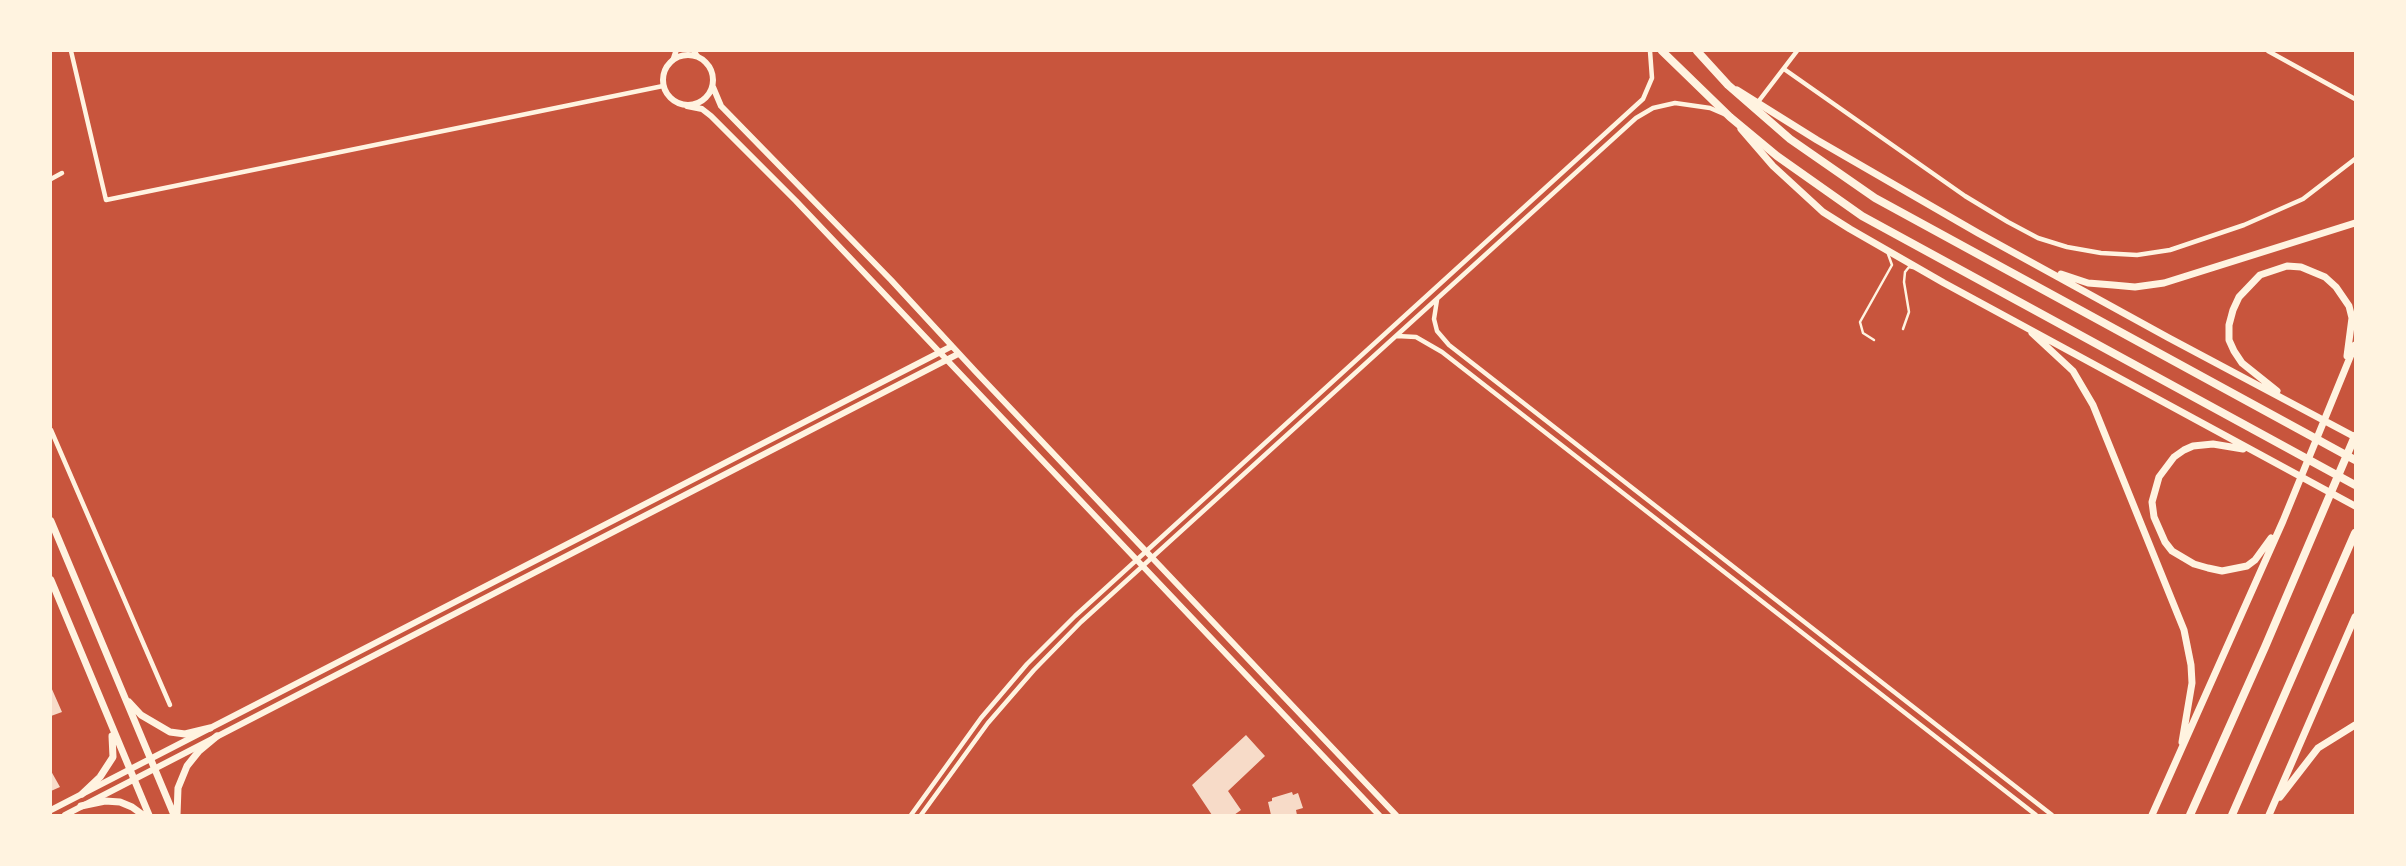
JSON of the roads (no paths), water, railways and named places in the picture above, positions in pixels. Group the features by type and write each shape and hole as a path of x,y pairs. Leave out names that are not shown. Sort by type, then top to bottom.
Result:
{"highway":[{"path":"1662,51 1730,117 1777,156 1862,216 2355,486"},
{"path":"1697,51 1728,85 1790,139 1875,198 2355,460"},
{"path":"2190,815 2355,436"},
{"path":"2232,815 2355,534"}],"main road":[{"path":"1379,815 724,127 702,109 672,100 663,86 665,69 673,60 685,55 696,54 707,63 712,70 713,87 721,106 808,193 958,354 1152,556 1396,815"},
{"path":"1728,85 1865,168 2169,338 2355,436"},
{"path":"688,106 703,100 713,87"},
{"path":"1730,117 1773,166 1823,212 1886,251 2355,506"},
{"path":"2046,269 2096,284 2135,287 2164,283 2355,223"},
{"path":"2296,406 2242,363 2234,352 2229,340 2229,325 2239,297 2260,275 2287,266 2301,267 2326,277 2336,287 2349,306 2352,318 2350,342 2343,376"},
{"path":"2020,323 2059,357 2084,387 2184,630 2191,665 2192,684 2188,717 2177,761"},
{"path":"2152,815 2283,521 2355,345"},
{"path":"51,810 531,565 952,346"},
{"path":"64,815 958,354"},
{"path":"2270,460 2223,444 2203,444 2184,450 2174,457 2159,477 2152,502 2154,516 2165,542 2172,551 2194,564 2222,571 2247,566 2255,560 2283,521"},
{"path":"51,521 174,815"},
{"path":"51,580 149,815"},
{"path":"2270,812 2355,618"},
{"path":"125,698 140,715 170,732 184,734 210,728"},
{"path":"82,794 100,777 113,757 114,742 107,713"},
{"path":"2270,812 2297,773 2318,748 2355,725"},
{"path":"178,815 178,788 187,766 217,736"},
{"path":"81,806 105,801 120,802 132,807 143,815"}],"street":[{"path":"71,51 106,200 663,86"},
{"path":"673,60 676,51"},
{"path":"911,815 981,718 1027,664 1145,549 1643,99 1652,78 1650,51"},
{"path":"1758,102 1797,51"},
{"path":"2268,51 2355,99"},
{"path":"1784,69 1965,196 2008,222 2038,238 2067,247 2101,253 2137,255 2170,250 2244,225 2303,199 2355,158"},
{"path":"921,815 988,723 1034,670 1142,565 1636,118 1653,108 1675,102 1710,108 1730,117"},
{"path":"51,179 62,173"},
{"path":"1437,300 1434,319 1436,331 1449,345 2052,815"},
{"path":"1397,336 1416,337 1442,352 2036,815"},
{"path":"51,430 170,705"}],"lane":[{"path":"1874,340 1863,333 1860,322 1892,266 1891,258 1886,251"},
{"path":"1903,329 1908,312 1904,282 1905,272 1909,268 1918,268"}]}
